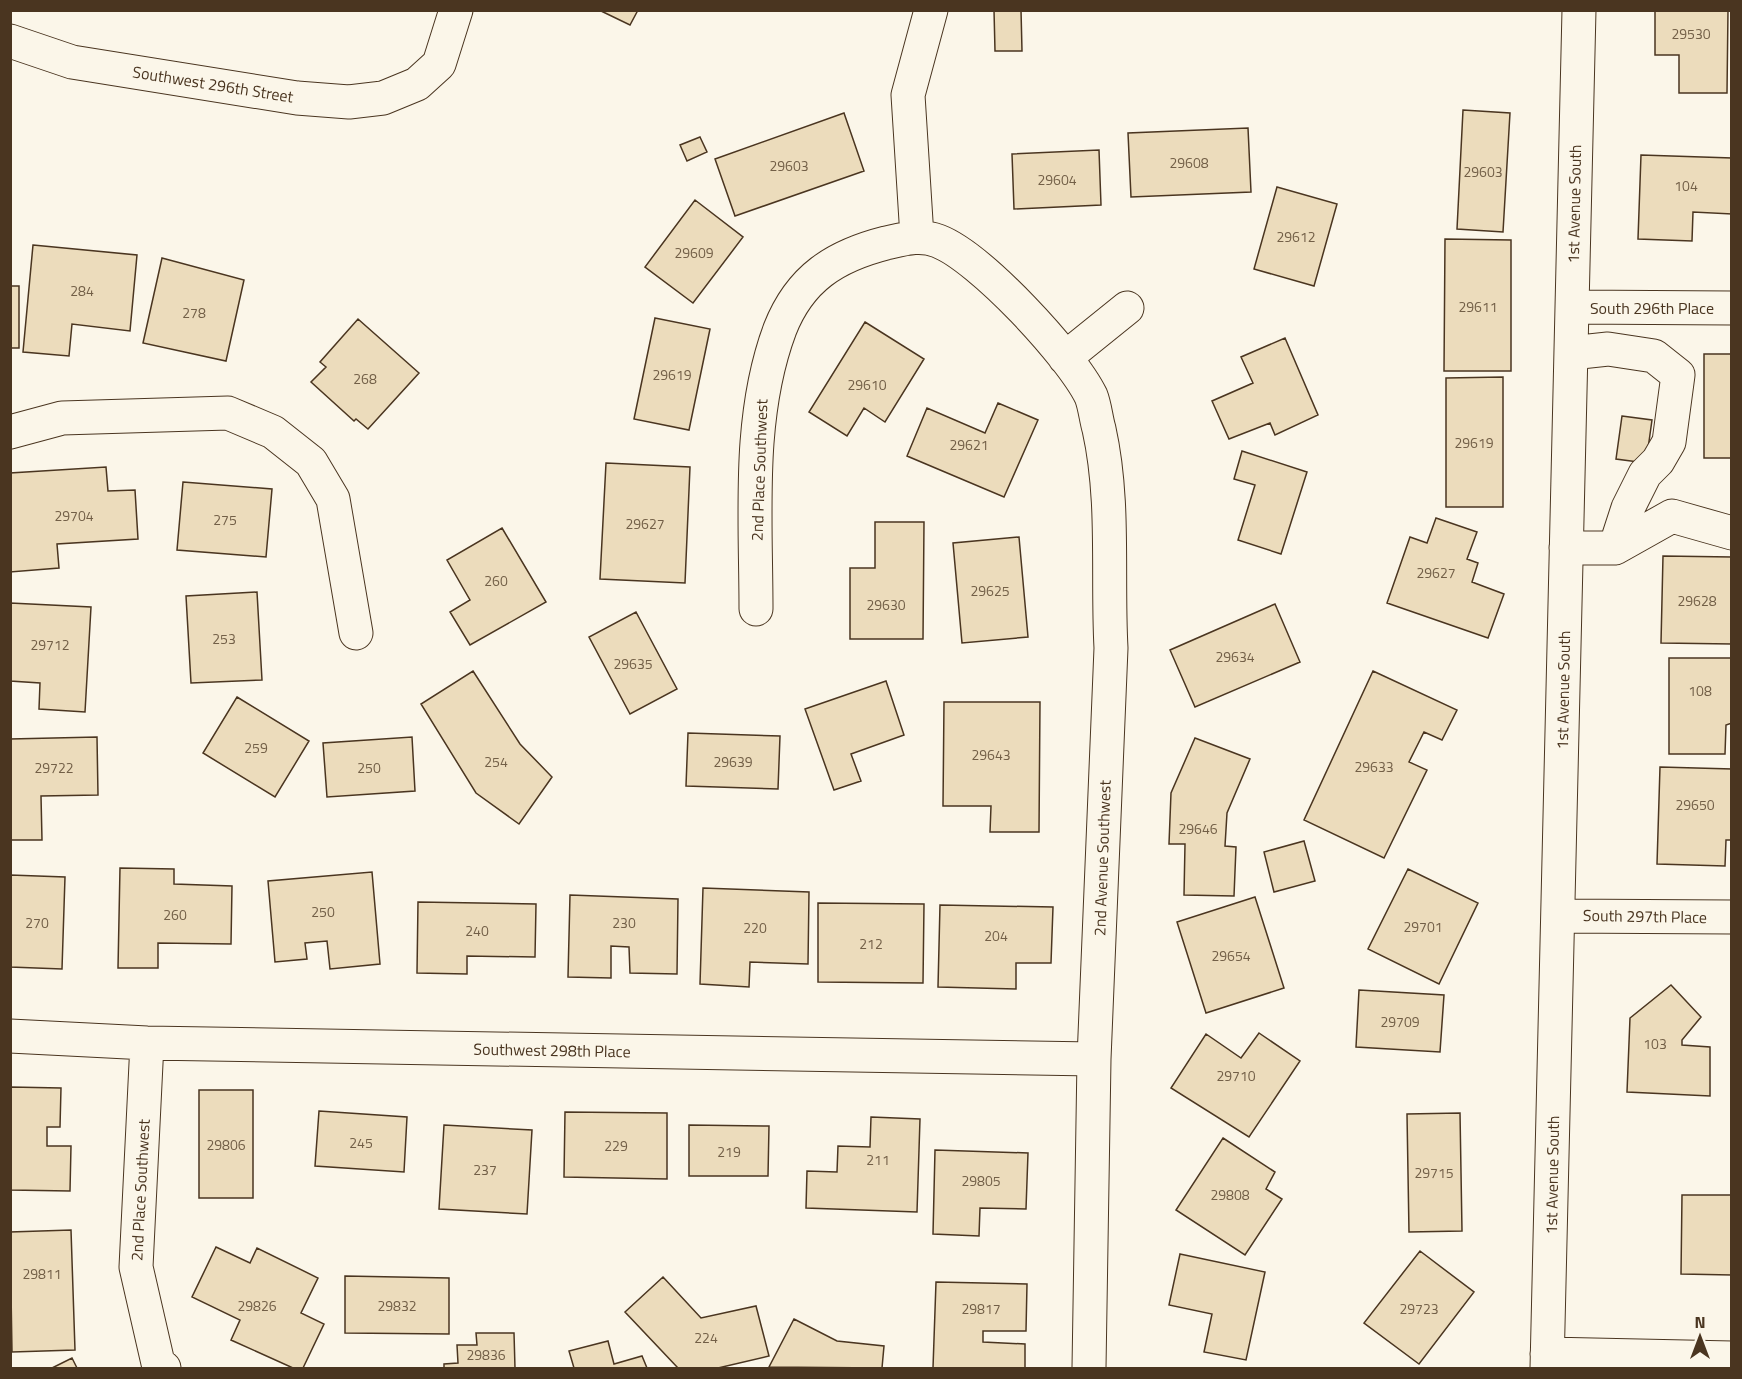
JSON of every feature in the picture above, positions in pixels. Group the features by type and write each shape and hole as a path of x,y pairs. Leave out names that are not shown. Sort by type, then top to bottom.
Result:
{"street":[{"name":"Southwest 296th Street","path":"10,41 72,62 297,98 349,102 383,98 417,84 439,64 456,10"},
{"path":"917,237 908,95 931,10"},
{"name":"1st Avenue South","path":"1547,1361 1579,10"},
{"name":"2nd Avenue Southwest","path":"917,237 938,241 958,251 973,263 1021,309 1065,358 1092,397 1108,484 1110,528 1108,595 1111,648 1094,1059 1089,1368"},
{"name":"2nd Place Southwest","path":"756,609 756,459 759,423 762,393 780,328 796,297 822,270 845,256 866,248 917,237"},
{"name":"South 296th Place","path":"1572,307 1731,308"},
{"path":"1065,358 1127,308"},
{"path":"1571,353 1608,350 1654,356 1678,375 1669,442 1658,461 1645,474 1628,508 1616,548"},
{"path":"10,432 62,418 228,413 273,432 311,462 333,499 356,633"},
{"path":"1566,548 1616,548 1672,516 1731,533"},
{"name":"South 297th Place","path":"1558,916 1731,917"},
{"name":"Southwest 298th Place","path":"10,1036 147,1043 1094,1059"},
{"name":"2nd Place Southwest","path":"147,1043 136,1267 158,1363 164,1368"},
{"path":"1547,1361 1731,1358"}],"building":[{"path":"599,10 638,10 630,25"},
{"path":"994,10 1021,10 1022,51 995,51"},
{"path":"1655,10 1728,10 1727,93 1679,93 1679,55 1655,55"},
{"path":"1463,110 1510,113 1503,232 1457,229"},
{"path":"844,113 864,171 735,216 715,159"},
{"path":"1248,128 1251,192 1131,197 1128,133"},
{"path":"700,137 707,152 687,161 680,145"},
{"path":"1099,150 1101,205 1014,209 1012,154"},
{"path":"1641,155 1732,158 1732,214 1693,212 1692,241 1638,239"},
{"path":"1277,187 1337,204 1314,286 1254,269"},
{"path":"695,200 743,237 693,303 645,267"},
{"path":"1445,239 1511,240 1511,371 1444,371"},
{"path":"33,245 137,255 130,331 72,324 69,356 23,352"},
{"path":"162,258 244,280 226,361 143,343"},
{"path":"10,286 19,286 19,348 10,348"},
{"path":"655,318 710,329 689,430 634,419"},
{"path":"358,319 419,373 368,429 356,419 354,421 311,382 326,367 320,362"},
{"path":"865,322 924,359 885,422 864,408 847,436 809,412"},
{"path":"1285,338 1318,415 1275,435 1270,423 1229,439 1212,401 1253,383 1241,357"},
{"path":"1704,354 1732,354 1732,458 1704,458"},
{"path":"1503,377 1503,507 1446,507 1446,378"},
{"path":"998,403 1038,420 1004,497 907,456 927,408 985,433"},
{"path":"1622,416 1652,420 1646,463 1616,459"},
{"path":"1242,451 1307,472 1281,554 1238,540 1255,485 1234,479"},
{"path":"606,463 690,467 685,583 600,579"},
{"path":"106,467 108,491 135,490 138,539 57,544 59,568 10,572 10,473"},
{"path":"183,482 272,489 266,557 177,550"},
{"path":"1436,518 1477,532 1467,559 1478,563 1472,582 1504,594 1488,638 1387,603 1410,537 1427,543"},
{"path":"875,522 924,522 923,639 850,639 850,568 875,568"},
{"path":"502,528 546,602 470,645 450,612 470,600 447,560"},
{"path":"1019,537 1028,637 962,643 953,543"},
{"path":"1663,556 1732,557 1732,644 1661,643"},
{"path":"257,592 262,680 191,683 186,596"},
{"path":"10,603 91,607 85,712 39,709 40,683 10,681"},
{"path":"1275,604 1300,662 1195,707 1170,650"},
{"path":"636,612 677,689 630,714 589,637"},
{"path":"1669,658 1732,658 1732,723 1726,725 1725,754 1669,754"},
{"path":"473,671 520,744 552,777 519,824 476,793 421,704"},
{"path":"1373,671 1457,710 1442,740 1424,732 1409,762 1427,770 1384,858 1304,820"},
{"path":"886,681 904,735 851,754 861,781 834,790 805,709"},
{"path":"237,697 309,741 275,797 203,753"},
{"path":"944,702 1040,702 1039,832 990,832 991,806 943,806"},
{"path":"688,733 780,736 778,789 686,786"},
{"path":"97,737 98,795 41,796 42,840 10,840 10,739"},
{"path":"412,737 415,791 327,797 323,743"},
{"path":"1195,738 1250,759 1227,813 1225,846 1236,847 1234,896 1184,895 1185,844 1169,844 1171,793"},
{"path":"1660,767 1732,769 1732,840 1726,840 1725,866 1657,864"},
{"path":"1304,841 1315,881 1274,892 1264,852"},
{"path":"120,868 174,869 174,884 232,886 231,944 158,943 158,968 118,968"},
{"path":"1408,869 1478,903 1439,984 1368,949"},
{"path":"372,872 380,964 330,969 327,941 305,943 307,959 275,962 268,881"},
{"path":"10,875 65,877 62,969 10,967"},
{"path":"703,888 809,892 808,964 750,962 749,987 700,984"},
{"path":"570,895 678,899 677,974 630,973 629,947 611,946 611,978 568,977"},
{"path":"1255,897 1284,988 1206,1013 1177,922"},
{"path":"418,902 536,904 535,957 467,956 467,974 417,973"},
{"path":"818,903 924,904 923,983 818,982"},
{"path":"940,905 1053,907 1051,963 1016,963 1016,989 938,987"},
{"path":"1671,985 1701,1017 1682,1040 1682,1045 1710,1047 1710,1096 1627,1092 1630,1018"},
{"path":"1359,990 1444,995 1440,1052 1356,1047"},
{"path":"1259,1033 1300,1061 1249,1137 1171,1088 1206,1034 1241,1058"},
{"path":"10,1087 61,1088 60,1127 47,1127 47,1146 71,1146 70,1191 10,1190"},
{"path":"199,1090 253,1090 253,1198 199,1198"},
{"path":"319,1111 407,1117 404,1172 315,1166"},
{"path":"565,1112 667,1113 667,1179 564,1177"},
{"path":"1460,1113 1462,1231 1409,1232 1407,1114"},
{"path":"871,1117 920,1119 917,1212 806,1208 807,1171 837,1172 838,1146 870,1147"},
{"path":"444,1125 532,1130 527,1214 439,1209"},
{"path":"689,1125 769,1126 768,1176 689,1176"},
{"path":"1223,1138 1275,1172 1266,1189 1282,1199 1245,1255 1176,1210"},
{"path":"935,1150 1028,1153 1026,1209 980,1208 979,1236 933,1234"},
{"path":"1682,1195 1732,1195 1732,1275 1681,1274"},
{"path":"71,1230 75,1350 12,1352 10,1232"},
{"path":"216,1247 250,1263 257,1248 318,1278 301,1313 324,1324 303,1368 293,1368 231,1340 240,1320 192,1297"},
{"path":"1420,1251 1474,1292 1419,1364 1364,1323"},
{"path":"1180,1254 1265,1272 1246,1360 1204,1352 1212,1314 1169,1305"},
{"path":"345,1276 449,1278 449,1334 345,1333"},
{"path":"663,1277 701,1318 756,1306 769,1356 718,1368 678,1368 625,1312"},
{"path":"936,1282 1027,1284 1026,1331 983,1331 983,1342 1025,1344 1025,1368 933,1368"},
{"path":"794,1319 837,1341 884,1346 882,1368 769,1367"},
{"path":"476,1333 514,1333 515,1368 444,1368 444,1364 458,1363 457,1345 477,1345"},
{"path":"608,1341 614,1364 642,1356 647,1368 574,1368 569,1351"},
{"path":"72,1358 77,1368 52,1368"}]}
